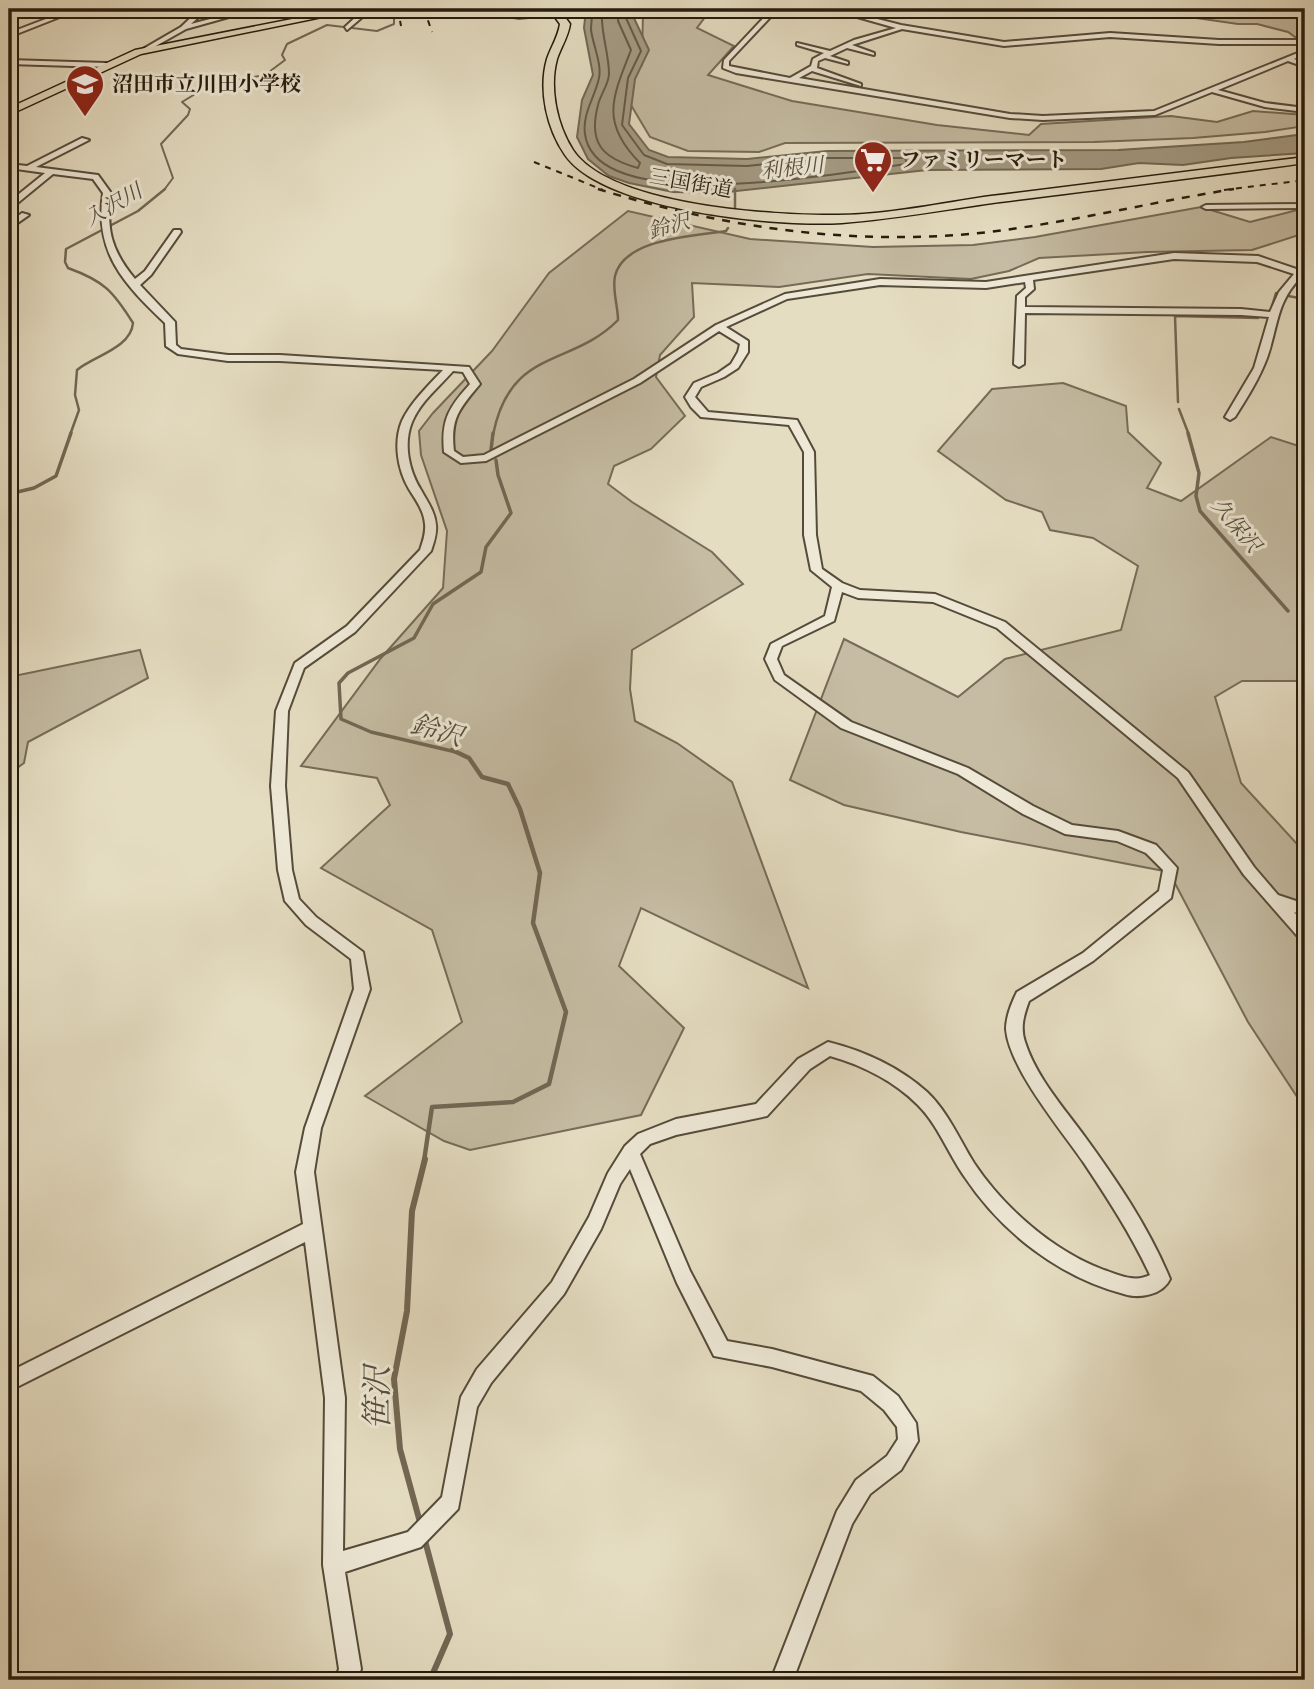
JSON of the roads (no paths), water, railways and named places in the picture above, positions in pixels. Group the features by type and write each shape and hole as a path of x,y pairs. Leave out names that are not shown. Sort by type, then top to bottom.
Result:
{"highway":[{"path":"9,112 106,65 145,50 355,9"},
{"name":"三国街道","path":"558,13 564,30 552,61 551,104 568,151 581,166 604,181 664,201 769,215 842,219 1305,160"}],"street":[{"path":"9,35 77,9"},
{"path":"145,50 183,28 203,9 332,14"},
{"path":"349,27 363,14 355,9"},
{"path":"775,9 726,61 724,67 1010,116 1043,118 1151,114 1305,52"},
{"path":"832,9 902,27 1004,44 1110,35 1219,42 1305,42"},
{"path":"183,28 247,10"},
{"path":"803,82 793,78 811,68 815,60 856,41 902,27"},
{"path":"799,44 846,63"},
{"path":"848,47 872,54"},
{"path":"1289,59 1305,65"},
{"path":"9,62 106,65"},
{"path":"811,68 859,85 848,90"},
{"path":"1211,90 1265,105 1305,110"},
{"path":"27,168 85,140"},
{"path":"9,166 95,177 107,193 106,227 110,251 170,321 171,346 178,351 228,358 466,369 475,384 457,402 448,419 446,435 449,452 461,460 486,458 638,381 719,327 785,297 811,291 880,282 986,285 1174,256 1197,255 1258,259 1303,274"},
{"path":"11,204 52,171"},
{"path":"1206,207 1305,206"},
{"path":"9,227 25,215"},
{"path":"136,283 148,273 177,232"},
{"path":"1230,417 1265,351 1273,315 1283,289 1303,274"},
{"path":"1019,364 1021,296 1030,289 1029,280"},
{"path":"1022,310 1241,312 1273,315"},
{"path":"719,327 745,343 741,360 726,374 697,385 690,397 705,415 793,422 809,452 810,535 817,570 838,586 858,594 935,598 1001,625 1183,775 1249,871 1305,935"},
{"path":"346,1680 350,1669 334,1565 335,1398 305,1172 313,1128 362,989 358,956 311,921 292,901 285,870 278,786 282,711 299,666 351,629 425,551 431,540 430,516 407,480 401,461 404,432 408,419 451,367"},
{"path":"334,1565 414,1540 451,1502 468,1404 484,1376 558,1288 595,1223 614,1179 631,1152 645,1139 676,1127 761,1111 815,1055 828,1049 842,1052 902,1082 924,1099 973,1175 1031,1237 1055,1254 1102,1279 1126,1286 1142,1288 1161,1279 1151,1255 1114,1195 1031,1070 1018,1047 1014,1027 1023,997 1088,957 1166,894 1170,868 1151,849 1118,836 1070,830 1028,810 963,771 846,724 779,677 771,659 777,643 830,618 838,586"},
{"path":"1273,898 1305,910"},
{"path":"631,1152 705,1324 721,1349 772,1358 866,1383 891,1404 906,1423 908,1441 894,1463 863,1487 844,1518 782,1680"},
{"path":"9,1382 314,1228"}],"water":[{"name":"利根川","path":"586,9 643,9 633,16 649,50 635,79 629,124 649,150 668,157 747,159 827,151 1118,150 1244,142 1305,134 1305,153 1231,158 1183,165 1139,163 1101,169 927,170 718,193 673,192 609,176 588,159 577,137 582,100 593,75 584,28"}],"waterway":[{"name":"入沢川","path":"164,190 173,178 161,144 188,115 190,109 182,102 210,85 265,75 285,60 282,55 287,44 327,25 377,31 394,24 394,16 493,14 519,19 590,12"},
{"name":"鈴沢","path":"735,189 735,208"},
{"name":"入沢川","path":"70,435 79,410 75,395 77,370 119,345 131,332 133,323 106,288 68,268 65,262 66,249 138,211 164,190"},
{"name":"鈴沢","path":"493,435 501,407 513,387 528,373 544,362 600,335 618,320 614,287 615,276 621,263 646,246 680,237 726,231 728,228"},
{"name":"久保沢","path":"1270,313 1276,293"},
{"name":"久保沢","path":"1288,296 1305,299"},
{"name":"久保沢","path":"1178,402 1175,316 1258,318"},
{"name":"久保沢","path":"1179,409 1189,435"},
{"name":"入沢川","path":"9,494 34,488 56,476 71,433"},
{"name":"鈴沢","path":"491,450 493,433"},
{"name":"久保沢","path":"1188,433 1199,473 1196,496 1200,511 1288,611"},
{"name":"鈴沢","path":"456,752 371,732 341,719 339,683 348,673 414,638 433,604 481,572 486,547 511,513 498,475 496,460"},
{"name":"鈴沢","path":"424,1161 432,1107 513,1102 549,1084 566,1012 533,923 540,873 520,809 508,784 482,777 469,758 452,750"},
{"name":"笹沢","path":"421,1526 400,1449 394,1379 407,1311 412,1211 425,1159"},
{"name":"笹沢","path":"424,1537 450,1634 430,1680"}],"railway":[{"path":"398,9 401,26"},
{"path":"424,9 432,32"},
{"path":"534,162 603,190"},
{"path":"1224,190 1305,180"},
{"path":"598,189 646,203 742,224 791,231 890,237 939,236 1020,228 1234,189"}],"place":[{"name":"沼田市立川田小学校","path":"85,118"},
{"name":"ファミリーマート","path":"873,194"}]}
